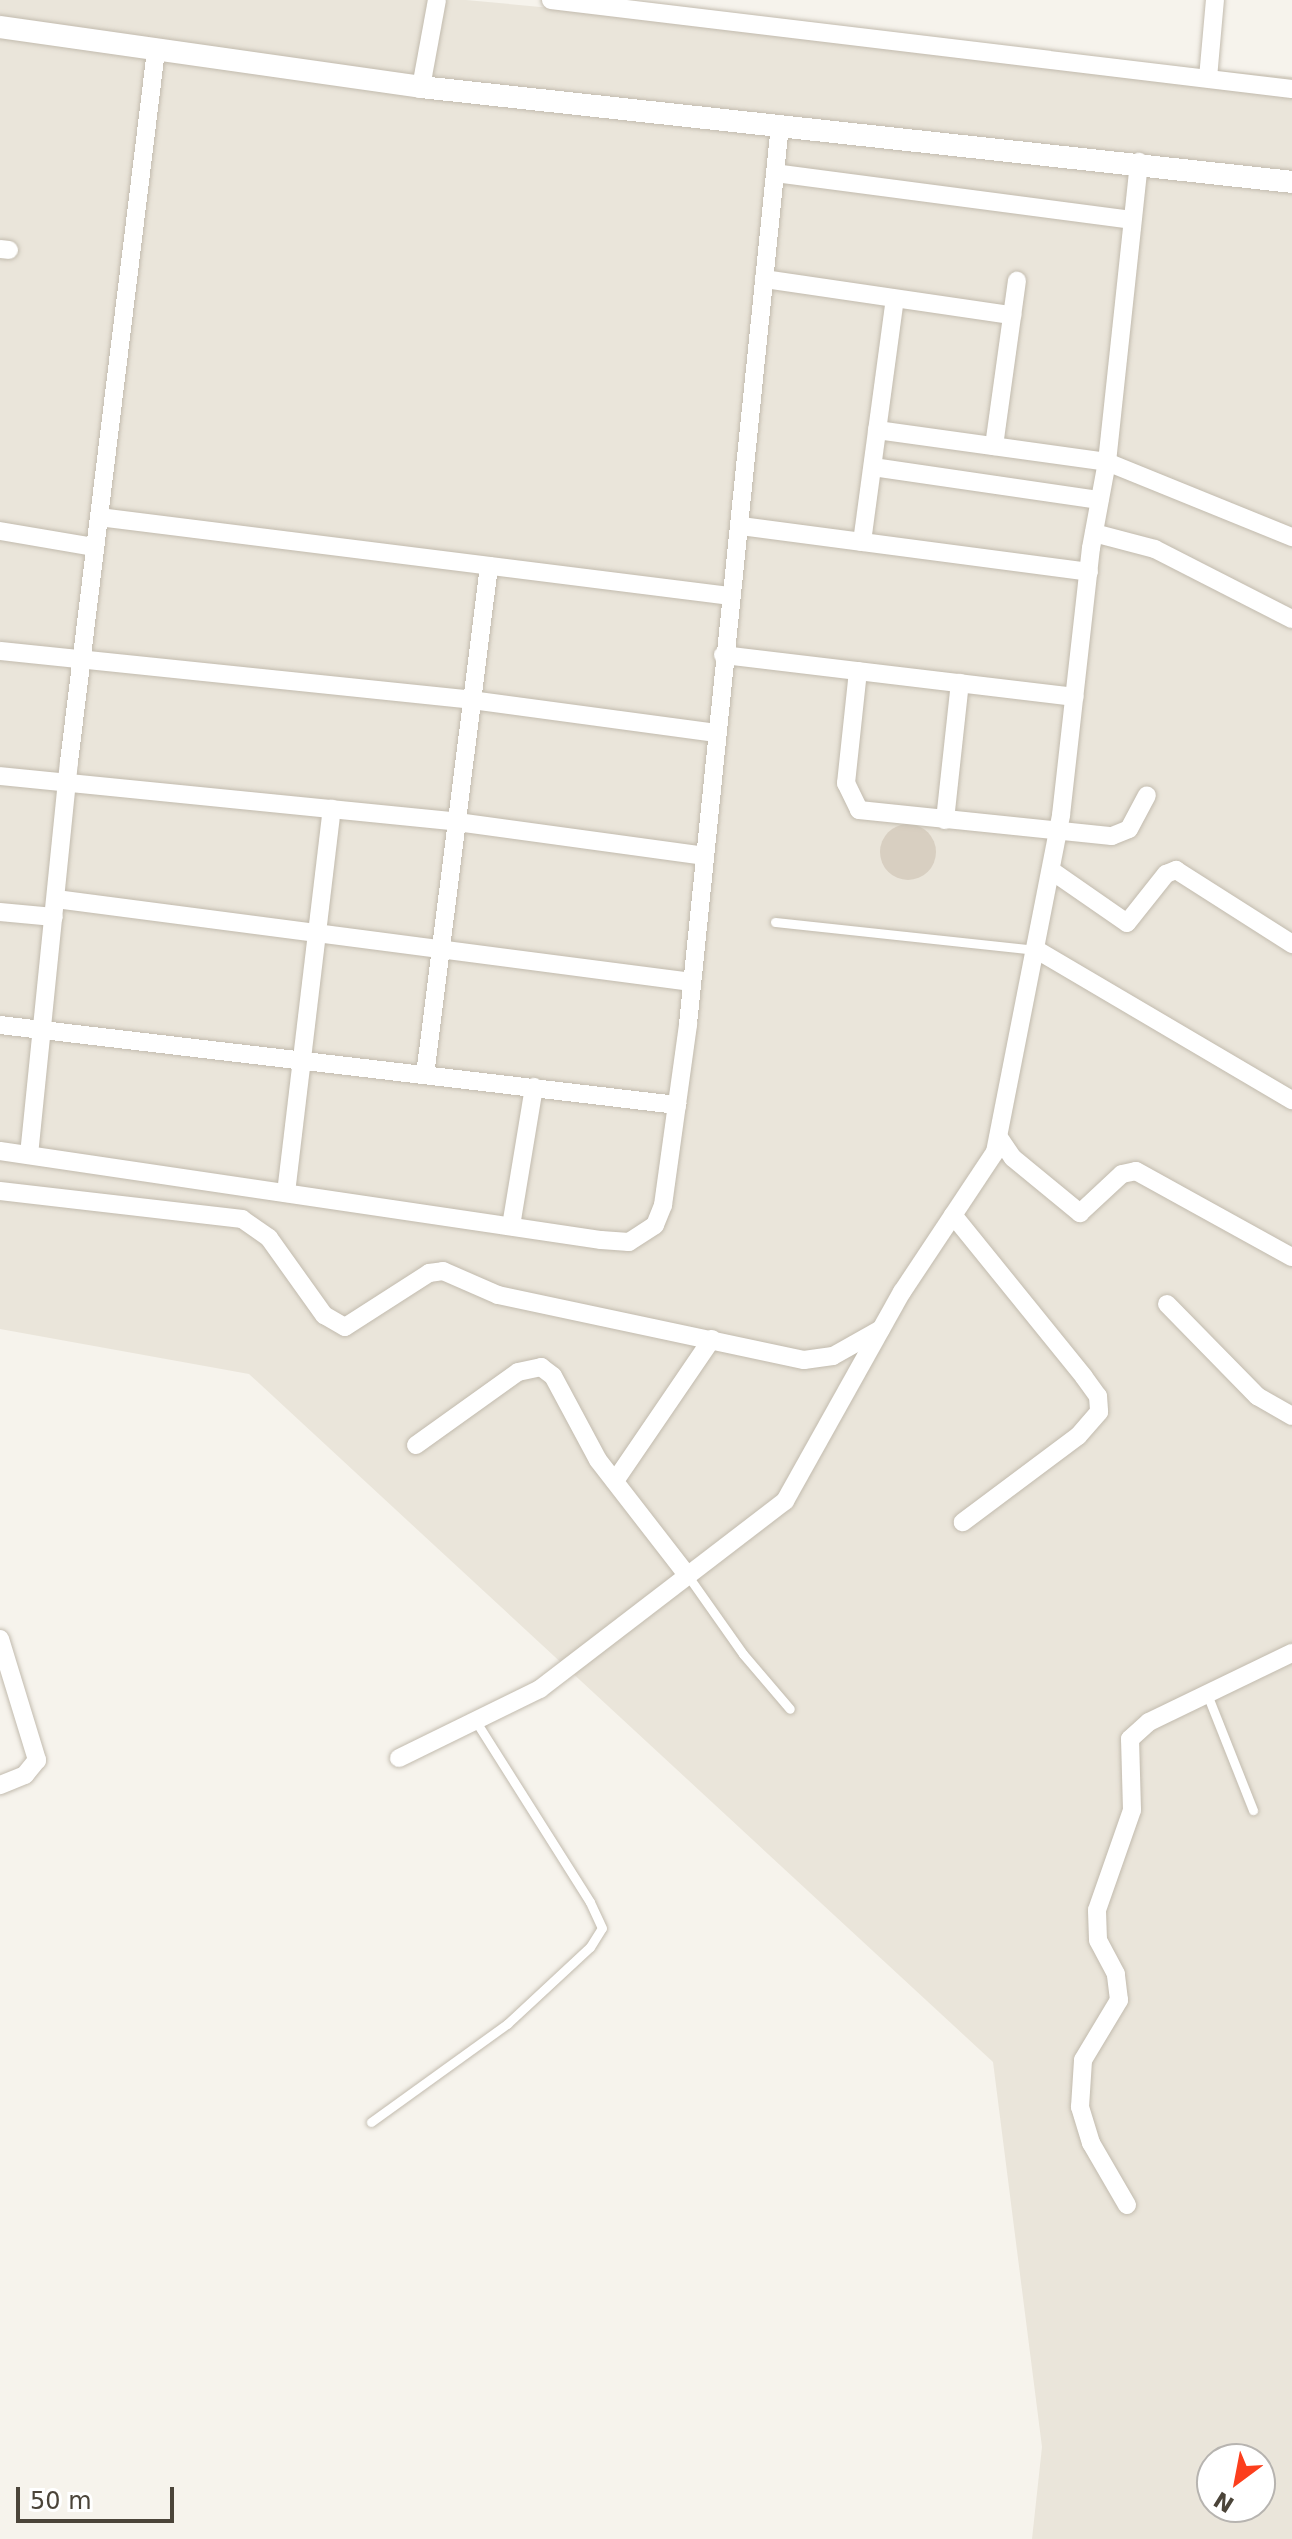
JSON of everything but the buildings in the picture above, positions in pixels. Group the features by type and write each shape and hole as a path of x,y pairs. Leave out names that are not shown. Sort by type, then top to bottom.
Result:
{"street":[{"path":"421,87 437,0"},
{"path":"551,0 699,8 1292,89"},
{"path":"1208,78 1215,0"},
{"path":"0,27 421,87 1139,162 1292,182"},
{"path":"29,1155 81,659 156,50"},
{"path":"0,1151 629,1242 644,1237 663,1205 677,1105 692,982 723,655 741,526 780,125"},
{"path":"399,1758 540,1689 785,1501 881,1329 1000,1139 1059,829 1094,533 1107,462 1139,162"},
{"path":"775,173 1132,220"},
{"path":"764,279 1012,315"},
{"path":"994,446 1017,281"},
{"path":"862,542 895,299"},
{"path":"877,430 1107,462 1292,537"},
{"path":"873,467 1100,500"},
{"path":"99,517 731,596"},
{"path":"741,526 1089,572"},
{"path":"0,531 95,547"},
{"path":"1094,533 1155,549 1292,619"},
{"path":"425,1075 489,566"},
{"path":"0,651 472,700 715,733"},
{"path":"723,655 1074,697"},
{"path":"858,671 846,783 851,802 868,813 1121,833 1147,795"},
{"path":"945,820 960,683"},
{"path":"0,776 457,822 704,856"},
{"path":"286,1193 321,932 332,809"},
{"path":"1052,871 1127,923 1166,874 1176,870 1292,944"},
{"path":"0,912 55,908 321,932 692,982"},
{"path":"1037,950 1292,1100"},
{"path":"0,1025 677,1105"},
{"path":"511,1226 534,1087"},
{"path":"1000,1139 1013,1158 1080,1213 1122,1174 1136,1171 1292,1257"},
{"path":"0,1191 242,1219 269,1238 324,1315 345,1327 429,1273 443,1271 498,1295 820,1360 881,1329"},
{"path":"953,1215 1084,1377 1098,1396 1099,1412 1078,1436 963,1522"},
{"path":"1167,1304 1257,1396 1292,1416"},
{"path":"615,1481 712,1339"},
{"path":"416,1445 518,1372 541,1367 553,1376 615,1481 688,1576"},
{"path":"0,1639 37,1760 25,1775 0,1785"},
{"path":"1127,2205 1091,2143 1080,2107 1083,2060 1119,2000 1116,1974 1098,1940 1097,1910 1132,1810 1130,1739 1141,1726 1292,1653"}],"lane":[{"path":"775,922 1037,950"},
{"path":"688,1576 743,1654 790,1709"},
{"path":"1206,1692 1253,1810"},
{"path":"371,2122 507,2024 590,1947 602,1928 590,1902 476,1722"}],"shaded area":[{"path":"0,0 466,0 1292,77 1292,2539 1032,2539 1042,2447 993,2062 249,1374 0,1329"}]}
